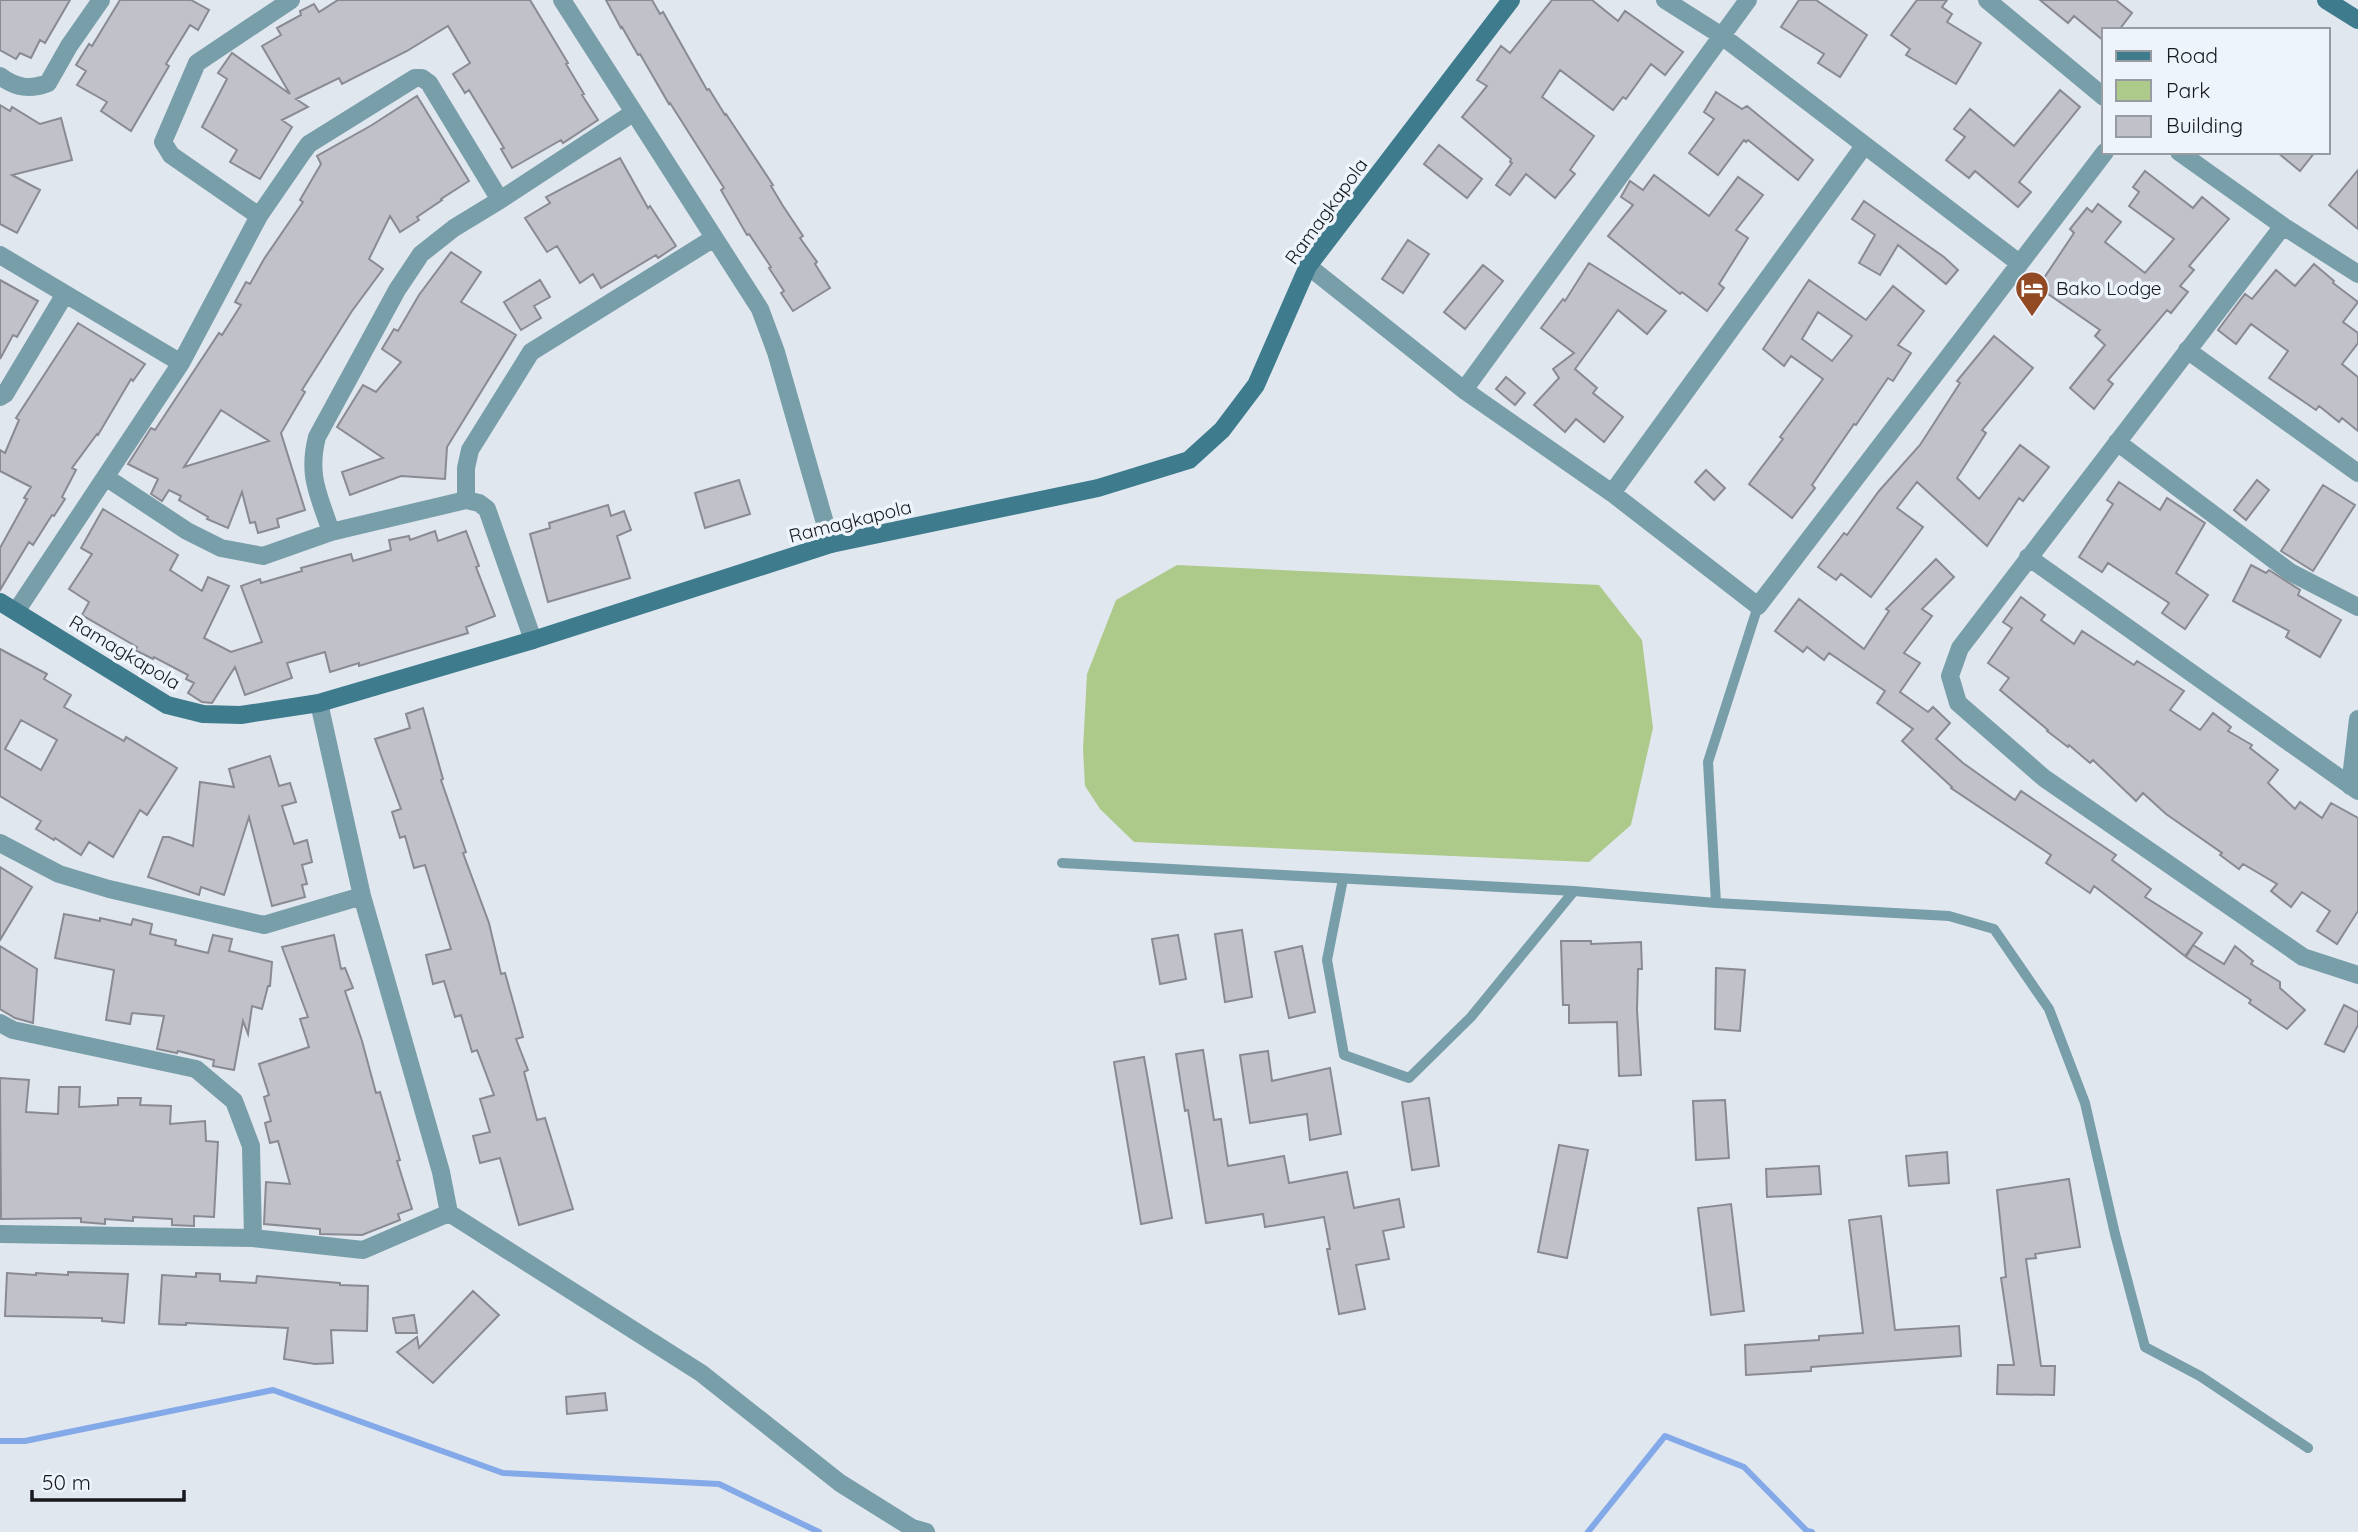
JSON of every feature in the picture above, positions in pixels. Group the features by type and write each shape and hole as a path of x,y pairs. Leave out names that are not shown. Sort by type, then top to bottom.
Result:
{"street":[{"path":"0,76 21,87 34,88 48,83 69,46 101,0"},
{"path":"259,216 171,155 163,142 197,63 291,0"},
{"path":"562,0 760,309 776,352 831,544"},
{"name":"Ramagkapola","path":"0,601 167,705 203,714 241,715 318,703 533,640 831,544 1098,488 1189,460 1222,430 1256,385 1308,266 1511,0"},
{"path":"1665,0 1721,36 2019,263"},
{"path":"1464,390 1748,0"},
{"path":"1987,0 2102,95"},
{"path":"2326,0 2358,20"},
{"path":"17,610 181,363 259,216 309,144 415,78 422,78 429,83 500,200"},
{"path":"331,532 312,473 312,456 317,438 397,290 421,254 454,229 633,113"},
{"path":"1612,493 1864,146"},
{"path":"1308,266 1464,390 1612,493 1758,606 2103,154"},
{"path":"2182,154 2283,226 2358,274"},
{"path":"2283,226 1960,648 1950,676 1958,702 2044,778 2303,957 2358,975"},
{"path":"466,500 466,468 470,450 531,352 714,238"},
{"path":"0,255 181,363"},
{"path":"0,397 5,394 65,294"},
{"path":"2187,350 2358,473"},
{"path":"2117,442 2290,572 2358,607"},
{"path":"107,478 187,531 221,548 263,556 331,532 466,500 479,503 487,509 533,640"},
{"path":"2028,558 2354,788"},
{"path":"318,703 362,896 442,1172 449,1213 701,1373 841,1483 912,1528 926,1532"},
{"path":"2354,788 2358,719"},
{"path":"0,843 59,874 109,890 264,925 362,896"},
{"path":"0,1023 13,1030 196,1069 234,1101 251,1146 253,1238"},
{"path":"0,1234 253,1238 363,1250 449,1213"}],"lane":[{"path":"1716,903 1708,762 1758,606"},
{"path":"1062,863 1574,891 1716,903 1949,916 1994,929 2049,1009 2085,1103 2115,1234 2145,1347 2200,1376 2308,1448"},
{"path":"1343,878 1327,960 1343,1055 1409,1078 1471,1017 1574,891"}],"green space":[{"path":"1177,565 1599,585 1642,640 1653,728 1631,825 1589,862 1134,842 1100,809 1085,786 1083,749 1087,674 1116,600"}],"building":[{"path":"0,0 70,0 45,43 40,40 31,58 20,53 16,59 0,50"},
{"path":"120,0 191,0 209,10 198,30 190,25 131,131 101,111 107,102 77,85 86,71 76,65 89,44 92,46"},
{"path":"338,0 530,0 598,120 563,143 561,140 512,168 501,149 504,148 469,90 465,93 453,74 470,63 448,26 407,51 342,84 339,78 296,99 308,107 282,120 292,127 260,179 230,162 237,150 202,127 227,79 218,73 232,53 290,94 262,46 281,35 277,28 301,15 300,11 314,4 319,12"},
{"path":"606,0 652,0 660,14 663,12 707,90 709,89 773,185 771,186 803,236 800,238 817,262 815,264 830,288 793,311 781,293 784,291 769,268 771,267 749,234 747,235 721,190 724,188 621,28"},
{"path":"1552,0 1592,0 1618,21 1625,11 1683,52 1665,75 1651,64 1626,99 1623,97 1613,110 1560,70 1542,97 1594,136 1570,170 1575,174 1555,198 1526,174 1510,195 1496,185 1512,163 1511,159 1462,117 1487,86 1477,80 1501,46 1510,53"},
{"path":"1799,0 1816,0 1867,35 1840,77 1818,63 1824,54 1781,27"},
{"path":"1917,0 1947,0 1942,7 1952,14 1947,22 1981,43 1956,84 1906,55 1910,49 1891,35"},
{"path":"2040,0 2116,0 2132,13 2121,28 2102,28 2102,39 2074,16 2068,23"},
{"path":"2060,90 2080,107 2019,182 2031,192 2018,207 1975,171 1969,178 1946,160 1965,137 1954,129 1970,109 2014,146"},
{"path":"1716,92 1742,109 1747,106 1813,160 1798,180 1748,140 1744,140 1718,175 1689,153 1714,119 1704,112"},
{"path":"417,96 469,181 441,199 417,217 419,220 400,232 390,216 369,259 383,269 352,311 302,390 305,392 281,433 305,510 277,519 279,527 258,533 255,522 250,523 242,492 228,528 207,519 208,517 179,500 181,496 169,490 162,501 151,494 158,479 128,464 151,428 155,430 219,333 222,335 241,305 235,302 246,282 250,284 303,202 300,200 321,164 317,156","holes":["221,410 269,441 184,467"]},
{"path":"0,105 10,111 12,107 40,124 61,118 72,160 12,175 40,190 17,233 0,224"},
{"path":"1439,145 1482,179 1467,198 1424,164"},
{"path":"2279,154 2313,154 2300,171"},
{"path":"620,158 648,208 650,206 676,246 601,288 593,274 580,283 557,246 547,252 525,218 550,203 546,197"},
{"path":"2358,170 2358,229 2329,205"},
{"path":"2145,171 2193,208 2202,197 2229,219 2189,266 2194,270 2180,286 2188,292 2171,313 2167,310 2108,380 2113,384 2094,409 2070,388 2105,345 2095,336 2100,330 2038,287 2074,233 2070,229 2087,208 2092,212 2098,204 2121,222 2105,242 2145,273 2174,239 2129,206 2139,192 2133,187"},
{"path":"1654,175 1709,216 1738,177 1763,195 1736,230 1748,238 1719,284 1724,288 1707,311 1682,292 1680,294 1608,236 1633,205 1621,197 1630,181 1643,190"},
{"path":"1864,201 1944,257 1958,270 1946,284 1898,245 1880,275 1859,263 1875,235 1852,219"},
{"path":"1408,240 1429,254 1403,293 1382,279"},
{"path":"451,252 481,272 461,302 516,335 447,447 445,479 401,476 350,495 342,472 383,458 337,427 363,385 376,392 401,362 382,349 394,329 398,331 419,295"},
{"path":"1589,263 1666,311 1647,334 1618,310 1575,369 1597,388 1593,393 1623,417 1604,442 1576,419 1565,432 1534,405 1559,378 1553,369 1574,353 1541,328 1563,299 1565,301"},
{"path":"2314,264 2358,302 2343,322 2358,333 2358,343 2342,364 2358,377 2358,431 2342,418 2339,422 2319,406 2316,410 2269,378 2288,351 2251,324 2236,344 2218,330 2245,294 2252,299 2276,270 2295,286"},
{"path":"1483,265 1503,281 1465,329 1444,312"},
{"path":"0,280 38,301 17,337 13,335 0,359"},
{"path":"540,280 550,297 534,306 541,318 521,330 504,302"},
{"path":"1809,280 1866,320 1893,286 1924,311 1898,345 1911,353 1893,381 1888,378 1856,425 1854,424 1812,485 1815,488 1792,518 1749,484 1823,379 1791,356 1784,366 1763,349","holes":["1818,312 1852,336 1832,361 1802,339"]},
{"path":"78,323 145,364 133,381 131,379 98,435 72,468 76,470 62,497 65,499 33,545 29,542 0,590 0,548 31,487 0,471 0,450 5,453 19,420 16,418"},
{"path":"1994,336 2033,368 1982,430 1986,433 1957,478 1979,499 2020,445 2049,467 2023,501 2019,498 1987,546 1917,482 1897,508 1923,527 1871,597 1841,574 1836,580 1818,567 1920,445 1960,383 1957,381"},
{"path":"1506,377 1525,393 1515,405 1496,389"},
{"path":"1706,470 1725,488 1714,500 1695,482"},
{"path":"739,480 750,514 705,528 695,493"},
{"path":"2257,480 2269,490 2246,520 2234,510"},
{"path":"2119,482 2160,510 2167,498 2205,523 2176,573 2208,595 2185,629 2162,613 2169,603 2108,563 2102,572 2079,557 2113,504 2107,500"},
{"path":"2323,485 2355,505 2313,571 2281,551"},
{"path":"608,505 611,516 624,511 631,530 617,536 630,578 548,602 530,534 550,528 549,523"},
{"path":"103,509 178,555 170,570 202,591 208,577 229,586 204,638 231,652 262,642 241,586 260,579 261,583 351,554 353,561 391,550 389,540 409,536 410,540 435,531 438,541 466,531 479,566 476,567 495,616 466,627 468,633 359,666 359,663 330,672 325,652 287,663 292,678 245,695 235,667 212,703 202,702 188,693 194,683 186,679 188,675 135,650 137,647 82,615 89,602 69,589 92,554 81,548"},
{"path":"1936,559 1954,577 1922,609 1932,616 1904,653 1920,663 1900,692 1928,712 1933,707 1950,723 1936,739 1963,763 2015,800 2021,791 2116,855 2112,860 2151,889 2145,897 2202,933 2185,956 2094,886 2090,893 2046,863 2051,855 1951,788 1902,741 1913,729 1877,703 1885,691 1829,653 1824,660 1807,647 1803,652 1775,631 1799,599 1864,649 1889,611 1886,609"},
{"path":"2251,565 2266,573 2269,570 2300,590 2298,595 2341,620 2320,657 2286,637 2289,631 2233,601"},
{"path":"2021,597 2045,615 2041,620 2074,644 2082,631 2134,665 2137,661 2184,691 2170,710 2200,730 2213,713 2231,727 2228,731 2252,745 2250,748 2278,770 2268,783 2295,809 2300,802 2322,818 2331,803 2358,818 2358,911 2337,944 2317,931 2330,911 2302,892 2291,907 2271,891 2277,884 2243,864 2239,869 2220,855 2222,853 2166,814 2143,793 2136,801 2093,760 2090,763 2069,745 2068,747 2000,690 2009,678 1988,663 2012,628 2003,622"},
{"path":"0,649 47,674 44,679 71,695 64,707 124,741 126,737 177,768 147,815 140,810 113,857 89,842 81,855 36,829 41,821 0,796","holes":["21,720 57,740 41,770 5,749"]},
{"path":"423,708 443,779 441,780 466,852 463,853 489,923 501,974 505,973 523,1037 516,1039 528,1070 524,1072 537,1120 545,1118 573,1209 519,1225 500,1158 480,1163 473,1136 490,1132 480,1099 494,1095 477,1050 472,1052 461,1015 455,1017 444,981 433,984 426,955 451,949 425,865 414,868 405,836 400,838 392,812 401,809 375,739 410,728 406,714"},
{"path":"270,756 279,786 290,783 296,802 282,806 294,844 307,840 312,862 302,865 307,884 302,885 305,897 272,906 249,817 224,895 201,887 199,895 148,877 163,837 193,846 200,782 234,787 229,769"},
{"path":"0,867 32,887 0,940"},
{"path":"64,914 131,925 133,919 152,924 150,934 176,940 175,945 208,953 213,935 232,939 229,951 272,962 270,986 262,1009 252,1006 248,1034 243,1021 234,1070 213,1066 214,1060 157,1049 164,1016 132,1013 130,1024 106,1020 114,970 55,958"},
{"path":"1242,930 1252,997 1225,1002 1215,934"},
{"path":"334,935 341,969 345,968 353,988 345,991 376,1093 380,1092 412,1209 398,1214 400,1220 362,1235 320,1234 320,1229 264,1224 266,1182 290,1184 278,1141 270,1143 265,1123 271,1121 264,1097 269,1095 259,1064 309,1047 300,1019 308,1017 282,947"},
{"path":"1178,935 1186,979 1160,984 1152,939"},
{"path":"1561,941 1591,941 1591,944 1641,942 1642,969 1638,969 1637,1010 1641,1075 1619,1076 1617,1022 1569,1023 1569,1005 1563,1005"},
{"path":"2193,945 2224,964 2235,946 2253,961 2251,964 2280,982 2280,988 2305,1010 2287,1029 2249,1003 2251,1000 2186,957"},
{"path":"0,946 37,969 33,1023 15,1018 0,1009"},
{"path":"1302,946 1315,1012 1289,1018 1275,952"},
{"path":"1716,968 1745,970 1740,1031 1715,1029"},
{"path":"2344,1005 2358,1012 2358,1025 2344,1052 2325,1044"},
{"path":"1203,1050 1214,1120 1221,1119 1228,1166 1284,1156 1289,1183 1347,1172 1354,1208 1399,1199 1404,1227 1383,1231 1389,1259 1356,1265 1365,1309 1339,1314 1324,1217 1265,1227 1263,1214 1206,1223 1176,1054"},
{"path":"1268,1051 1272,1081 1330,1068 1341,1134 1310,1140 1307,1114 1250,1123 1240,1055"},
{"path":"1144,1057 1172,1218 1141,1224 1114,1062"},
{"path":"0,1078 29,1080 26,1112 58,1114 59,1087 80,1087 79,1107 118,1105 118,1098 141,1098 140,1105 171,1106 170,1124 205,1121 206,1141 218,1142 214,1217 194,1216 194,1226 172,1225 172,1219 133,1217 133,1221 105,1219 105,1224 81,1222 81,1218 1,1219"},
{"path":"1429,1098 1439,1166 1412,1170 1402,1102"},
{"path":"1725,1100 1729,1158 1696,1160 1693,1101"},
{"path":"1559,1145 1588,1150 1567,1258 1538,1252"},
{"path":"1947,1152 1949,1183 1909,1186 1906,1156"},
{"path":"1819,1166 1821,1194 1767,1197 1766,1169"},
{"path":"2069,1179 2080,1247 2035,1254 2036,1258 2026,1259 2041,1366 2055,1366 2054,1395 1997,1394 1998,1365 2014,1365 2001,1278 2006,1277 1997,1190"},
{"path":"1731,1204 1744,1311 1711,1315 1698,1208"},
{"path":"1881,1216 1895,1330 1959,1326 1961,1356 1811,1367 1811,1371 1746,1375 1745,1345 1819,1340 1819,1336 1863,1333 1849,1220"},
{"path":"68,1272 128,1274 124,1323 102,1321 102,1318 5,1316 7,1273 68,1275"},
{"path":"196,1273 220,1274 220,1281 256,1283 257,1276 368,1286 367,1331 331,1330 333,1363 315,1364 284,1359 288,1328 159,1324 162,1275 196,1277"},
{"path":"473,1291 499,1315 433,1383 397,1352 417,1337 419,1348"},
{"path":"414,1315 417,1333 396,1333 393,1318"},
{"path":"605,1393 607,1410 567,1414 566,1397"}],"waterway":[{"path":"0,1441 25,1441 273,1390 503,1473 719,1484 819,1532"},
{"path":"1588,1532 1665,1436 1744,1467 1807,1531 1812,1532"}],"place":[{"name":"Bako Lodge","path":"2032,318"}]}
